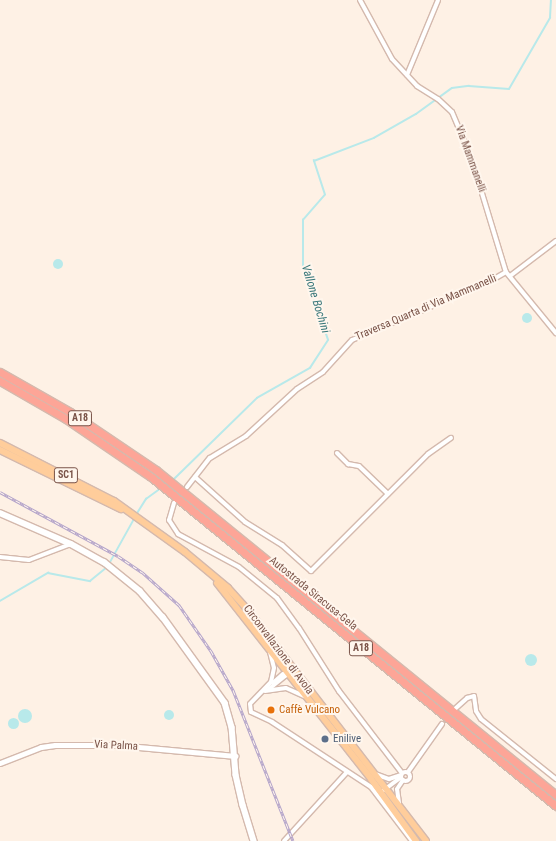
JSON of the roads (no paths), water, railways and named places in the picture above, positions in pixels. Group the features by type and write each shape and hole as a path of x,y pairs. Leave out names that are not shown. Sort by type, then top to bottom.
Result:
{"highway":[{"name":"Autostrada Siracusa-Gela","path":"0,372 70,412 156,470 556,796"},
{"name":"Autostrada Siracusa-Gela","path":"0,381 66,419 151,477 556,806"}],"main road":[{"name":"SC1","path":"0,443 89,486 129,512"},
{"name":"SC1","path":"0,450 129,512"},
{"name":"Circonvallazione di Avola","path":"129,512 185,552 214,578 228,588 249,611 374,773 416,841"},
{"path":"0,513 71,544 104,562 140,591 163,617 217,688 230,713 243,805 254,841"},
{"name":"Circonvallazione di Avola","path":"214,578 307,698 399,806 426,841"}],"street":[{"name":"Via Mammanelli","path":"360,0 392,59 407,75 452,112 471,157 506,272 556,333"},
{"path":"407,75 438,0"},
{"path":"510,276 556,241"},
{"name":"Traversa Quarta di Via Mammanelli","path":"188,487 210,458 246,436 297,389 323,372 352,340 487,283 506,272"},
{"path":"196,477 245,522 282,545 311,571 428,454 451,438"},
{"path":"337,453 348,464 359,466 388,494"},
{"path":"174,503 169,520 178,534 239,567 277,598 300,628 339,691 402,776 408,779 408,772"},
{"path":"0,557 29,560 71,544"},
{"path":"267,645 274,668 267,690"},
{"path":"289,664 287,672 250,704 251,712 272,722 375,792 412,841"},
{"path":"287,672 295,672"},
{"path":"267,690 290,688 307,698"},
{"path":"456,708 467,698 474,696 476,711 481,719 556,779"},
{"path":"385,791 408,772 442,724"},
{"name":"Via Palma","path":"0,763 41,747 55,745 117,745 235,756"},
{"path":"284,841 347,772"},
{"path":"374,773 389,779 402,776"},
{"path":"399,806 396,793 402,776"},
{"path":"385,791 399,783"}],"water":[{"path":"56,259 60,259 62,260 62,268 56,269 53,266 53,262"},
{"path":"525,313 529,313 531,314 531,322 525,323 522,320 522,316"},
{"path":"529,654 533,654 537,660 533,666 529,666 525,662 525,658"},
{"path":"25,709 30,711 32,716 30,721 25,723 20,721 18,716 20,711"},
{"path":"167,710 171,710 173,711 173,719 167,720 164,717 164,713"},
{"path":"11,718 15,718 17,719 17,727 11,728 8,725 8,721"}],"waterway":[{"name":"Vallone Bochini","path":"173,480 257,398 310,368 328,340 303,267 303,220 325,195 314,161 374,138 416,114 452,88 469,86 509,89 550,18 551,0"},
{"name":"Vallone Bochini","path":"136,515 146,499 161,488"},
{"name":"Vallone Bochini","path":"109,564 134,519"},
{"name":"Vallone Bochini","path":"0,601 48,573 90,581 107,567"}],"railway":[{"path":"0,492 118,556 142,572 179,605 211,651 233,690 293,841"}],"place":[{"name":"Caffè Vulcano","path":"271,710"},
{"name":"Enilive","path":"325,739"}]}
